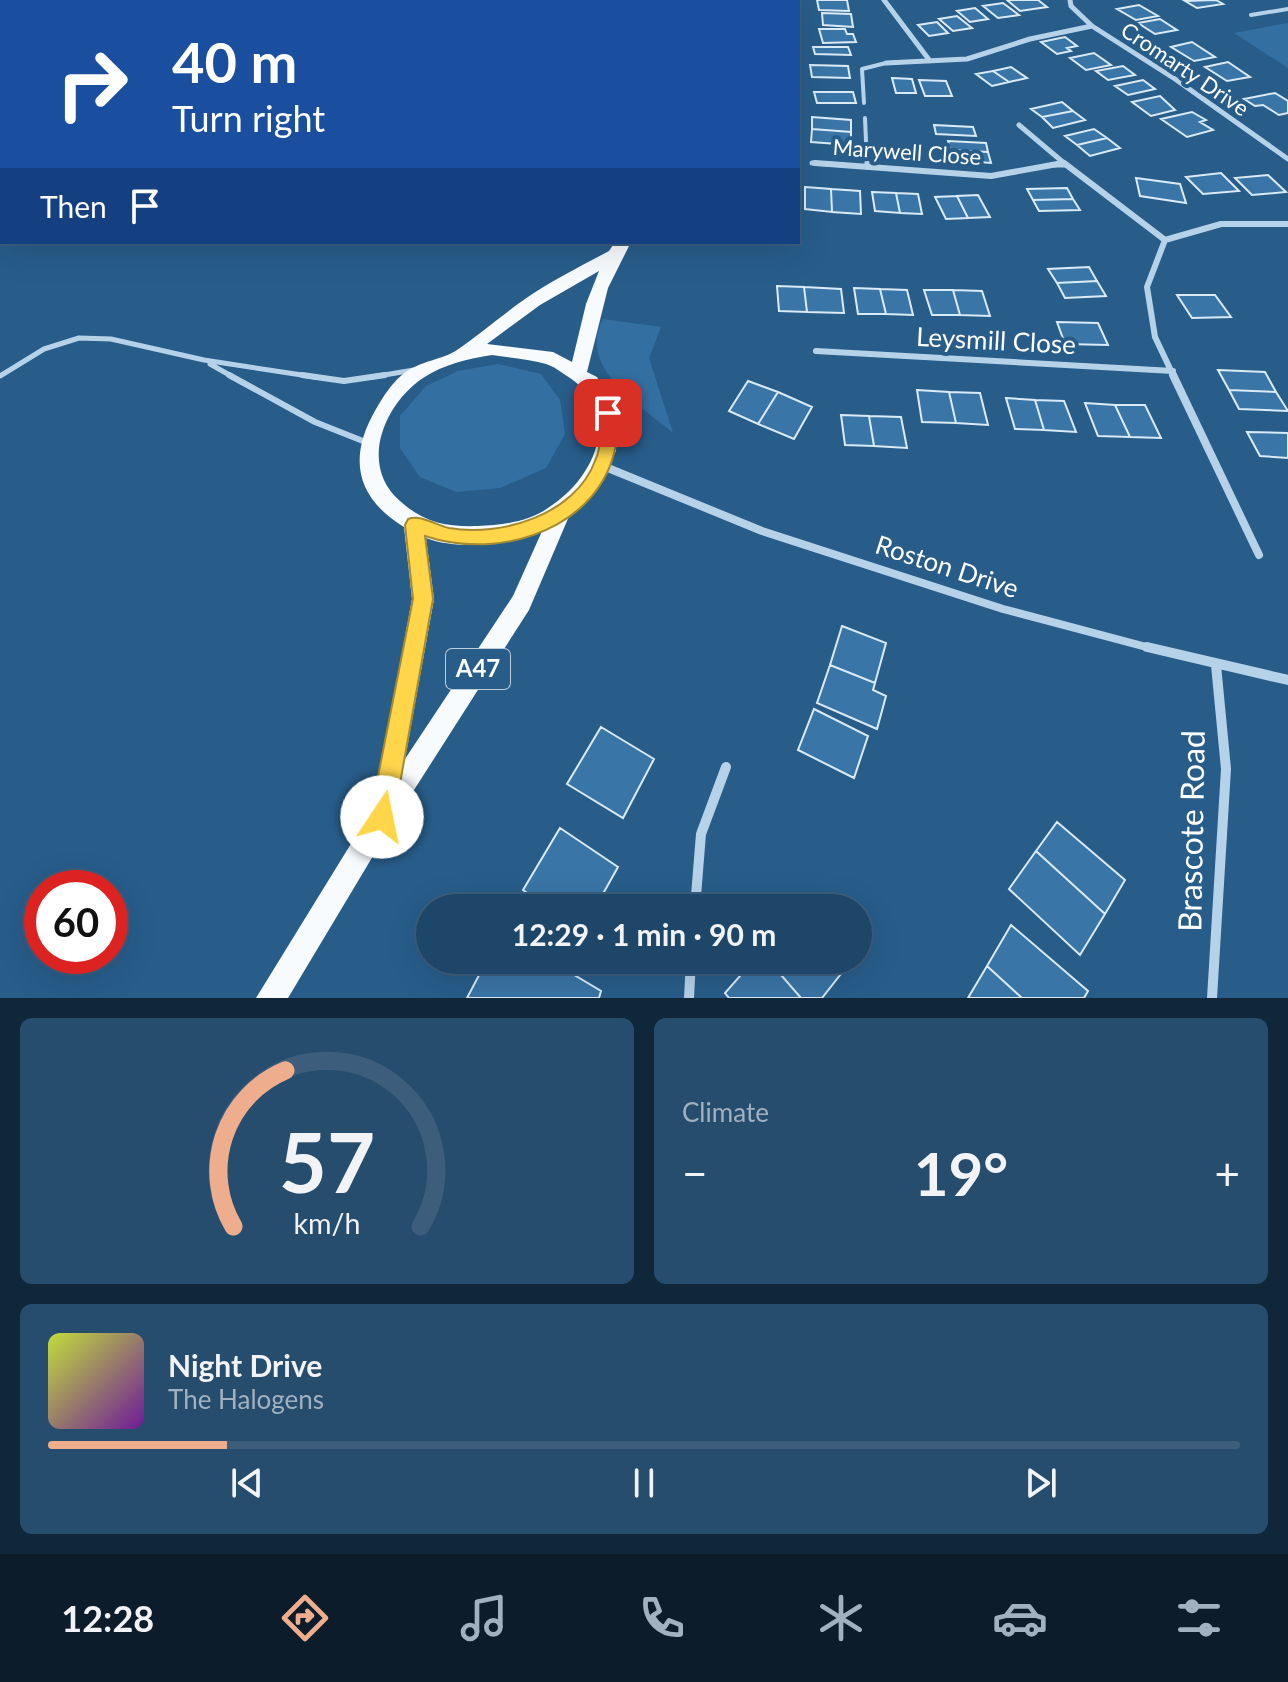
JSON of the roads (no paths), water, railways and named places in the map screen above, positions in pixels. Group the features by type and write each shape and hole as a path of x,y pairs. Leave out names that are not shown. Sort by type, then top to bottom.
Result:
{"main road":[{"path":"459,354 492,349 524,349 553,357 579,371 597,390 608,413 610,439 603,466 586,492 560,514 525,530 486,538 448,536 414,525 386,503 370,474 369,443 400,388 427,368 459,354 534,301 618,248"},
{"path":"579,371 592,308 618,248"},
{"name":"A47","path":"271,998 382,817 521,603 560,514"},
{"name":"A47","path":"382,817 423,599 414,525"}],"street":[{"path":"884,0 930,61"},
{"name":"Cromarty Drive","path":"1070,0 1071,6 1092,26 1175,79 1288,159"},
{"path":"886,63 967,59 1030,39 1092,26"},
{"path":"1019,125 1165,240"},
{"name":"Marywell Close","path":"812,163 991,176 1064,163"},
{"path":"1165,240 1221,224 1288,224"},
{"path":"1165,240 1147,287 1155,337 1259,555"},
{"name":"Leysmill Close","path":"816,351 1173,371"},
{"name":"Roston Drive","path":"603,466 762,531 1003,609 1216,665 1288,680"},
{"name":"Brascote Road","path":"1212,998 1226,769 1216,665"},
{"path":"696,894 701,834 726,767"},
{"path":"689,998 690,974"}],"lane":[{"path":"1251,15 1288,9"},
{"path":"864,103 862,69 866,65 886,63"},
{"path":"865,118 867,167"},
{"path":"0,376 44,349 79,338 111,339 204,360 344,381 427,368"},
{"path":"204,360 315,422 369,443"}]}
